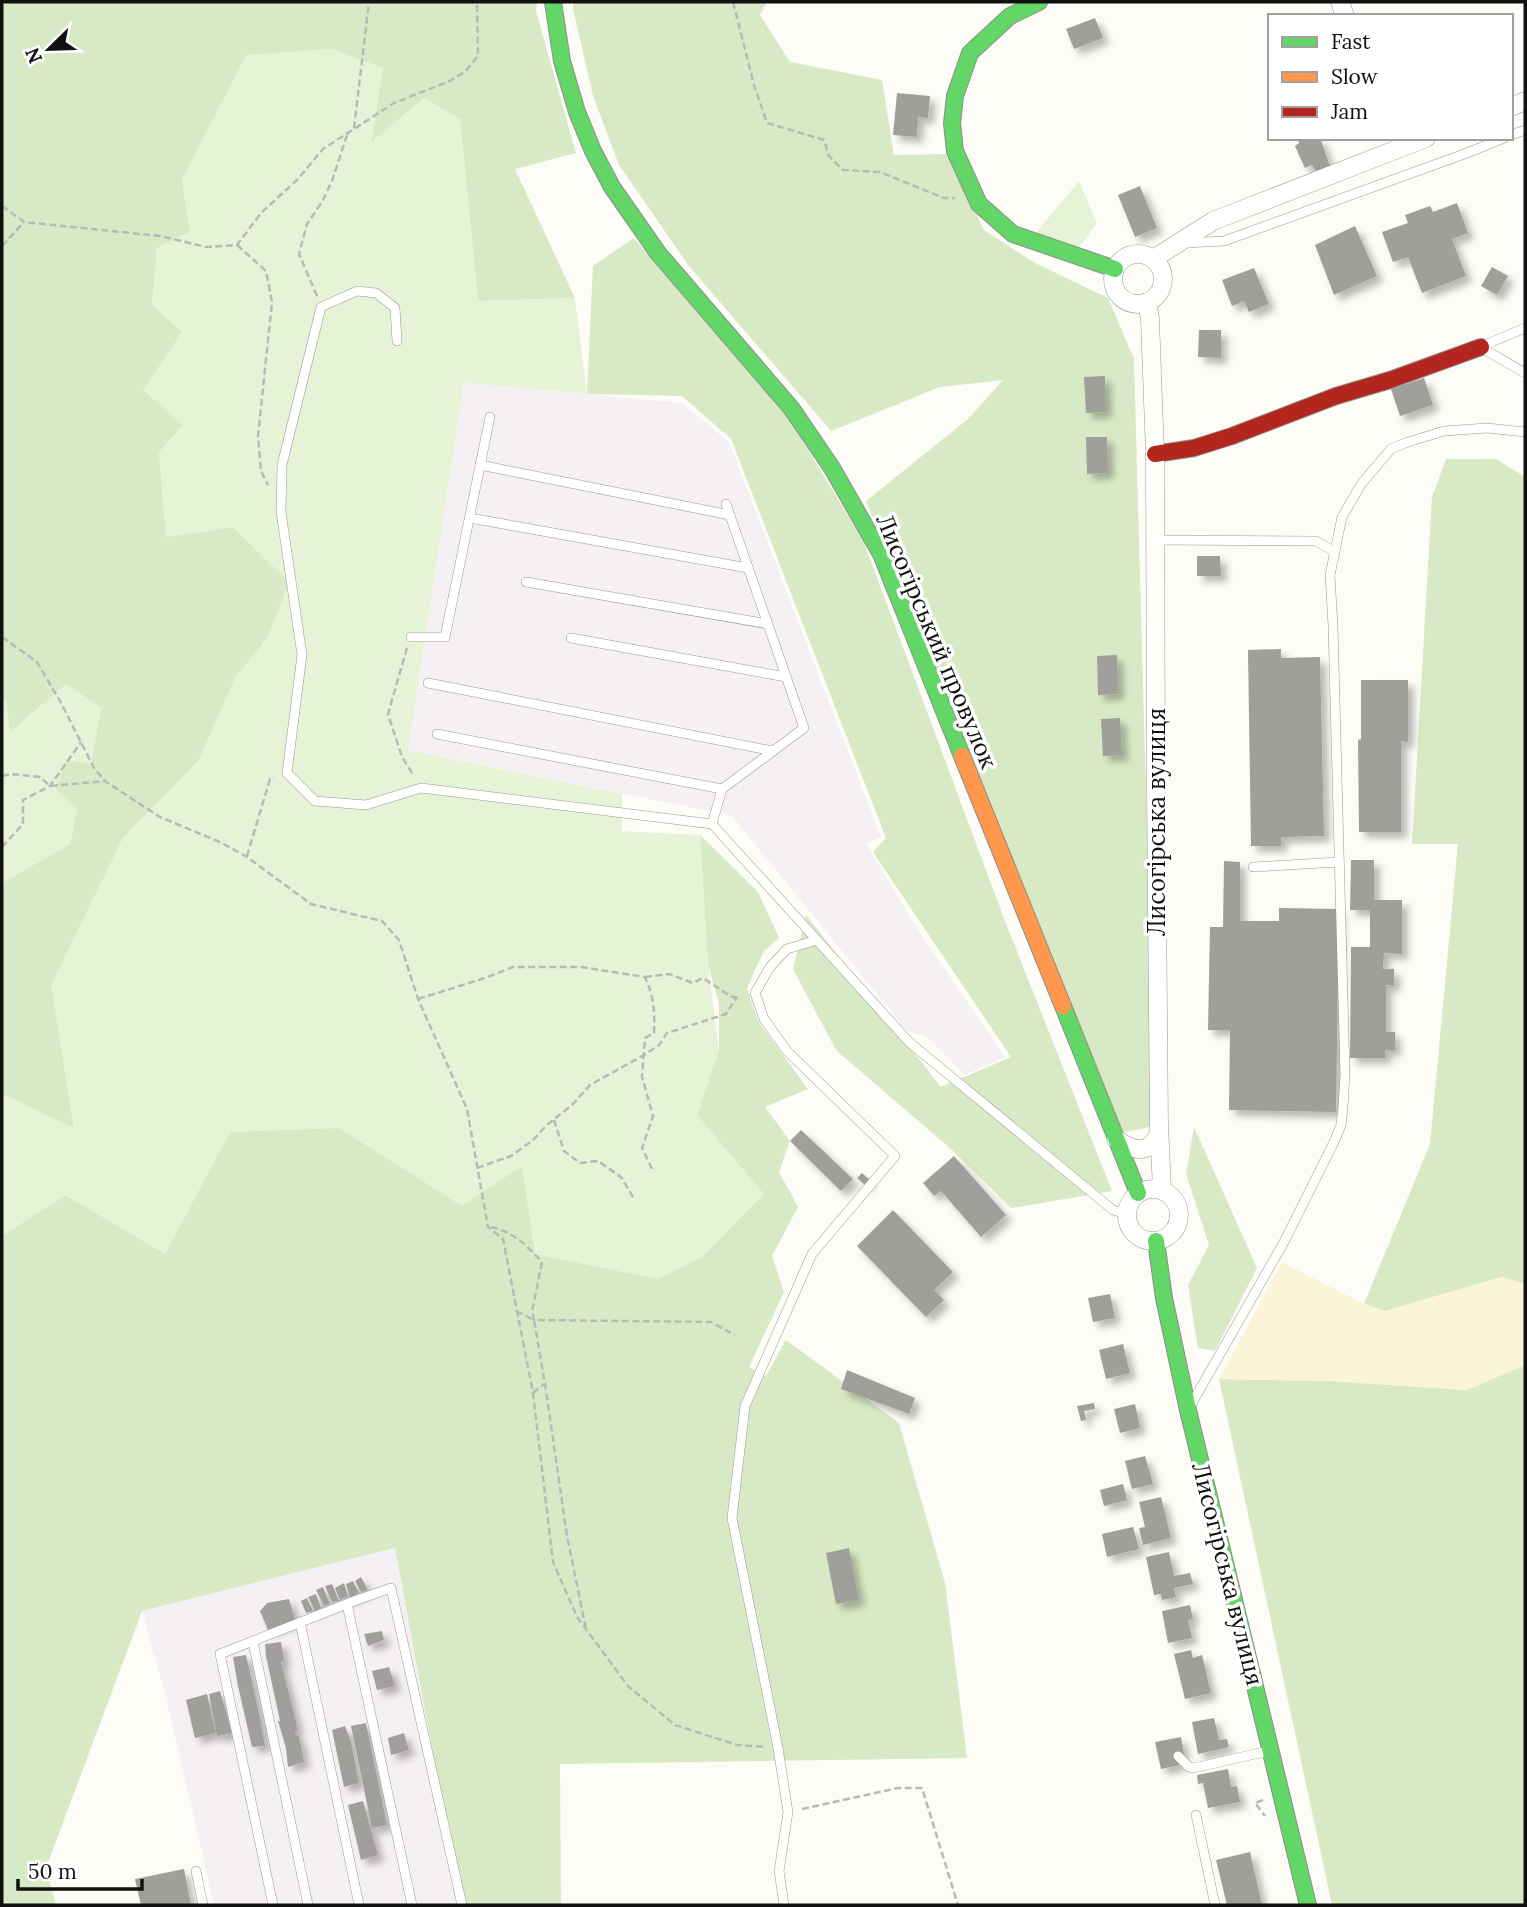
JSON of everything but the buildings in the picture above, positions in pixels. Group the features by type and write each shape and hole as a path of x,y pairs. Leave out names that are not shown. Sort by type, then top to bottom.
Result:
{"street":[{"name":"Лисогірський провулок","path":"553,2 560,51 582,127 618,198 666,264 798,417 842,483 881,554 1138,1193"},
{"path":"1039,2 1010,16 970,54 955,96 952,122 955,151 979,204 1013,234 1115,269"},
{"path":"1153,260 1213,221 1395,144 1416,140"},
{"path":"1131,255 1146,256 1153,260 1161,271 1161,286 1158,292 1147,302 1135,304 1118,295 1113,283 1118,263 1131,255"},
{"name":"Лисогірська вулиця","path":"1147,302 1155,454 1159,1133 1162,1190"},
{"path":"1155,454 1194,448 1219,440 1336,396 1390,380 1481,347"},
{"path":"1116,1139 1129,1148 1143,1149 1155,1144 1159,1133"},
{"path":"1150,1188 1162,1190 1172,1198 1178,1209 1178,1222 1166,1238 1149,1240 1137,1236 1129,1226 1126,1214 1130,1202 1138,1193 1150,1188"},
{"name":"Лисогірська вулиця","path":"1156,1241 1164,1298 1188,1410 1308,1905"}],"lane":[{"path":"1177,243 1224,242 1499,140"},
{"path":"397,341 395,308 376,293 357,291 321,307 282,465 281,512 302,655 287,773 315,801 366,805 421,788 712,824 909,1042 1113,1210 1126,1214"},
{"path":"1481,347 1525,328"},
{"path":"1481,347 1525,373"},
{"path":"411,637 445,638 490,417"},
{"path":"1188,1410 1284,1242 1340,1125 1345,1074 1330,575 1342,517 1362,483 1391,449 1444,431 1487,428 1525,432"},
{"path":"480,465 730,514"},
{"path":"712,824 722,789 804,728 726,504"},
{"path":"470,518 748,568"},
{"path":"1155,540 1315,541 1335,552"},
{"path":"526,582 768,624"},
{"path":"571,638 786,677"},
{"path":"428,683 773,751"},
{"path":"437,734 722,789"},
{"path":"1253,867 1339,862"},
{"path":"784,1905 779,1871 788,1812 778,1748 732,1518 744,1406 812,1254 895,1156 787,1051 764,1019 755,993 770,967 787,950 817,940"},
{"path":"273,1905 220,1654 391,1588 461,1905"},
{"path":"347,1604 412,1905"},
{"path":"300,1622 359,1905"},
{"path":"253,1642 308,1905"},
{"path":"1178,1756 1189,1767 1195,1768 1271,1750"},
{"path":"1196,1815 1215,1905"},
{"path":"196,1871 203,1905"}],"path":[{"path":"354,128 369,2"},
{"path":"2,206 24,222 160,236 205,247 237,244 261,213 298,179 323,149 394,103 450,81 466,71 478,56 477,2"},
{"path":"733,2 754,85 767,123 824,139 829,156 843,170 880,172 944,198 975,197"},
{"path":"321,307 299,254 307,224 332,181 347,135"},
{"path":"2,246 24,222"},
{"path":"237,244 265,271 272,302 258,436 261,471 281,512"},
{"path":"2,637 37,662 94,768 105,781 160,817 222,843 247,857 311,904 382,920 399,940 418,999 467,1109 488,1227 503,1239 533,1393 553,1562 577,1617 628,1686 675,1725 737,1745 778,1748"},
{"path":"411,637 388,714 402,757 421,788"},
{"path":"50,786 81,740"},
{"path":"247,857 270,779 287,773"},
{"path":"2,776 11,774 40,777 50,786"},
{"path":"2,847 23,824 23,800 50,786 105,781"},
{"path":"418,999 513,967 581,967 645,977 669,974 693,982 703,978 736,998 755,993"},
{"path":"645,977 655,1007 654,1033 645,1038 642,1077 653,1116 642,1148 652,1169"},
{"path":"477,1168 510,1156 533,1140 590,1085 659,1045 667,1033 726,1014 736,998"},
{"path":"554,1119 564,1151 580,1163 598,1161 621,1177 633,1197"},
{"path":"488,1227 502,1230 522,1241 542,1262 532,1311 567,1536 587,1632"},
{"path":"516,1311 534,1320 711,1322 735,1335"},
{"path":"533,1393 545,1384"},
{"path":"788,1812 898,1788 922,1788 958,1905"}],"shaded area":[{"path":"464,383 682,403 729,442 881,837 866,844 920,933 1005,1057 965,1075 926,1036 907,1031 732,816 408,750"},
{"path":"396,1548 461,1905 214,1905 165,1693 142,1611"}],"green space":[{"path":"2,2 537,2 536,11 576,153 515,169 575,298 478,301 460,119 424,98 371,142 383,68 332,49 246,55 182,180 190,232 157,248 152,305 182,332 143,390 183,425 159,452 166,537 233,527 289,582 268,637 235,678 199,760 123,838 51,985 74,1128 5,1095 2,1100 2,883 70,844 77,810 56,789 66,760 91,764 101,708 66,684 10,732 6,699 2,701"},
{"path":"573,2 767,2 760,15 790,62 882,80 894,155 950,154 984,230 1035,263 1108,298 1134,359 1147,828 1159,1125 1121,1133 866,501 968,419 1003,380 940,387 831,431 689,266 619,165 593,96"},
{"path":"332,49 383,68 371,140 424,98 460,119 478,301 575,298 587,394 464,383 408,750 622,794 622,831 700,835 708,964 719,1050 697,1115 765,1194 702,1257 658,1279 535,1254 339,1128 230,1132 165,1255 65,1195 2,1236 2,1100 5,1095 74,1127 50,985 123,838 199,760 235,678 268,637 233,527 166,537 159,452 143,390 157,248 190,232 182,180 246,54"},
{"path":"1079,181 1097,223 1077,250 1036,233"},
{"path":"634,238 791,422 863,540 1005,921 1112,1191 1011,1208 952,1150 836,1050 793,969 806,915 941,1087 1011,1057 873,852 886,838 731,439 682,396 587,394 593,266"},
{"path":"1446,459 1496,459 1525,477 1525,1284 1502,1277 1385,1311 1364,1304 1430,1144 1458,844 1412,844 1432,497"},
{"path":"66,684 101,708 91,764 70,844 2,883 2,701 6,698 10,731"},
{"path":"700,835 758,892 779,938 764,951 747,988 758,1021 808,1089 765,1107 790,1141 779,1172 798,1207 772,1256 784,1292 749,1367 766,1376 786,1340 899,1423 945,1583 967,1758 560,1764 561,1905 461,1905 395,1548 142,1611 46,1868 56,1905 2,1905 2,1236 65,1195 165,1254 230,1132 339,1128 462,1206 522,1166 535,1254 658,1279 702,1257 764,1194 697,1115 719,1050 719,1004 708,964"},
{"path":"1194,1127 1257,1268 1215,1351 1198,1348 1188,1285 1209,1245 1186,1174"},
{"path":"1525,1365 1525,1905 1332,1905 1219,1379 1330,1381 1466,1390"}],"sand":[{"path":"1282,1262 1364,1304 1385,1311 1502,1277 1525,1284 1525,1365 1467,1390 1330,1381 1219,1379"}],"traffic: fast":[{"path":"553,2 562,61 577,112 612,187 658,253 792,409 832,468 881,554 962,756"},
{"path":"1039,2 1010,16 970,53 955,96 952,123 955,151 979,204 1013,234 1115,269"},
{"path":"1063,1006 1138,1193"},
{"path":"1156,1241 1164,1298 1188,1410 1308,1905"}],"traffic: slow":[{"path":"962,756 1063,1006"}],"traffic: jam":[{"path":"1155,454 1194,448 1232,436 1336,396 1390,380 1481,347"}]}
